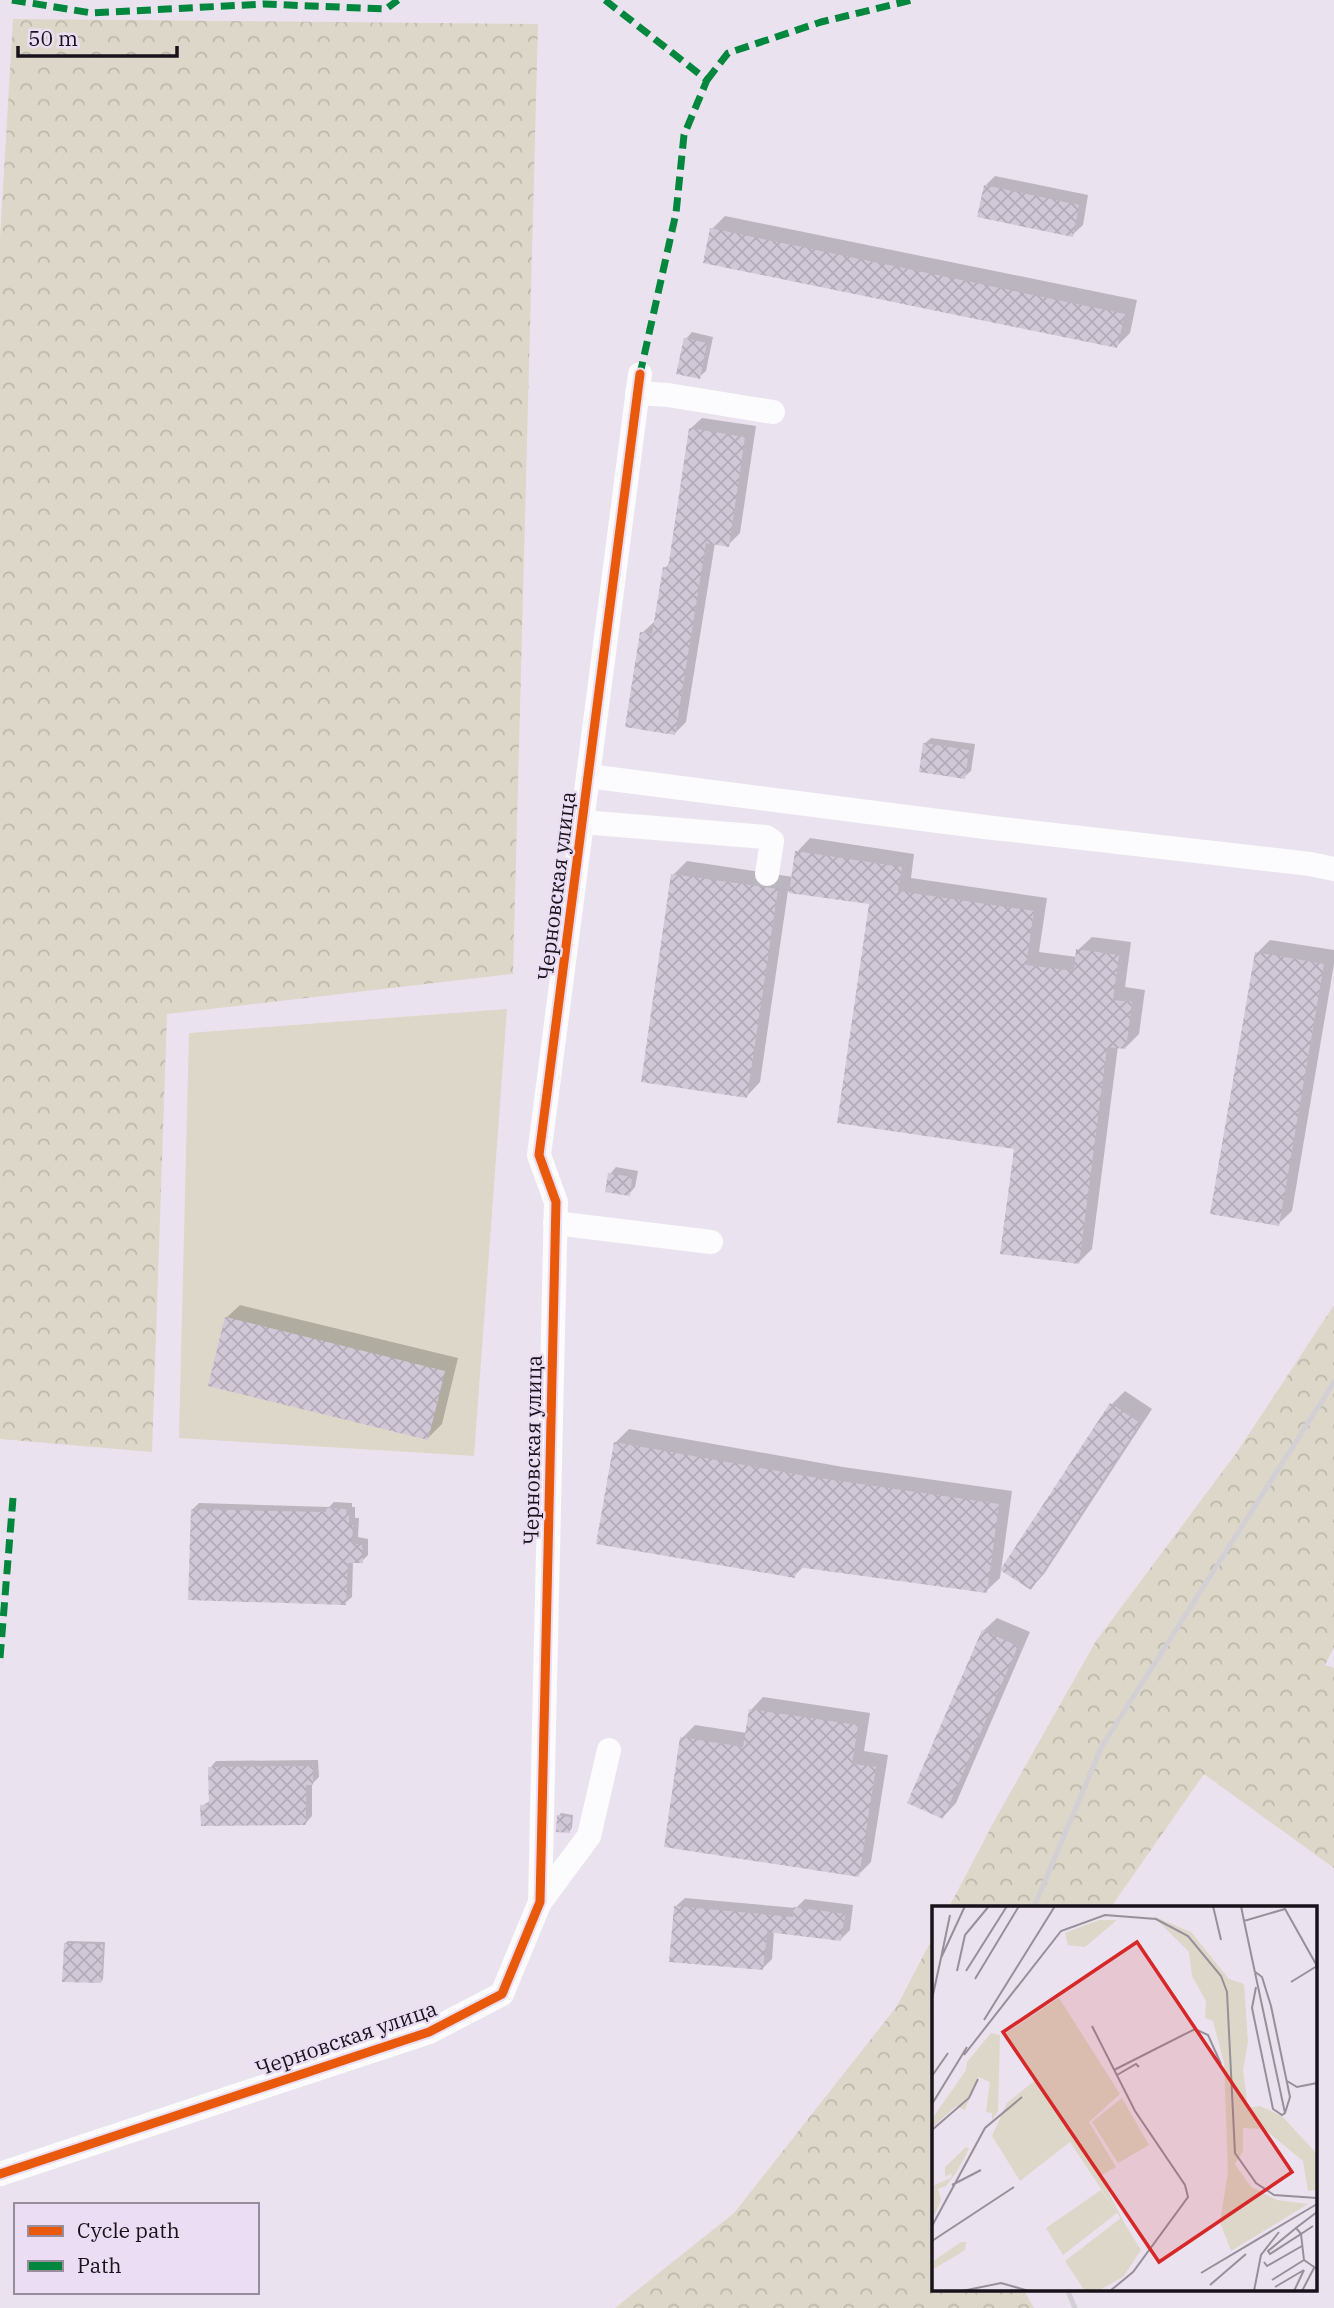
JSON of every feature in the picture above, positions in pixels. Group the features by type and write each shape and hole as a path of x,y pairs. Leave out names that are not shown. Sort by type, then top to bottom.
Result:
{"street":[{"name":"Черновская улица","path":"0,2175 429,2032 502,1994 540,1902 556,1202 539,1155 639,383 668,395 773,412"},
{"path":"588,776 1334,869"},
{"path":"582,822 766,837 772,841 767,874"},
{"path":"555,1223 711,1242"},
{"path":"540,1902 589,1836 609,1750"}],"green space":[{"path":"13,19 538,24 513,974 167,1014 152,1452 0,1439 0,239"},
{"path":"507,1009 474,1456 179,1438 189,1033"},
{"path":"1334,1305 1334,1647 1325,1665 1334,1668 1334,1868 1204,1774 1112,1906 950,1906 1096,1641 1237,1452"},
{"path":"932,1939 932,2290 1024,2290 1034,2308 615,2308 734,2213 897,2006"}],"building":[{"path":"984,185 1079,205 1073,237 977,217"},
{"path":"710,228 1125,314 1117,348 703,263"},
{"path":"684,338 707,343 700,379 676,374"},
{"path":"689,428 745,437 729,547 706,543 675,735 625,727 640,632 652,634 663,567 668,568"},
{"path":"923,743 969,750 965,779 919,772"},
{"path":"795,851 902,867 898,891 1034,911 1026,965 1074,971 1076,949 1119,955 1113,1000 1132,1002 1126,1049 1107,1047 1079,1264 1000,1254 1014,1149 837,1123 869,904 789,893"},
{"path":"671,874 778,889 747,1098 641,1082"},
{"path":"1255,952 1324,964 1279,1226 1210,1214"},
{"path":"608,1173 632,1177 630,1196 605,1192"},
{"path":"225,1317 445,1371 428,1440 208,1386"},
{"path":"1110,1403 1140,1423 1031,1590 1000,1570"},
{"path":"614,1442 812,1477 999,1504 987,1593 797,1567 795,1578 596,1544"},
{"path":"326,1508 347,1509 349,1524 353,1524 352,1543 362,1545 363,1563 348,1563 346,1605 188,1600 191,1509 326,1512"},
{"path":"982,1630 1018,1646 943,1819 907,1803"},
{"path":"749,1709 858,1725 852,1764 876,1767 859,1877 664,1847 680,1737 743,1747"},
{"path":"313,1766 313,1785 306,1785 306,1825 201,1826 200,1805 209,1805 208,1767"},
{"path":"557,1815 571,1817 570,1833 556,1832"},
{"path":"674,1906 793,1917 794,1907 845,1914 841,1941 767,1932 763,1970 669,1962"},
{"path":"64,1943 103,1944 101,1983 62,1982"}],"railway":[{"path":"1034,1906 1102,1746 1334,1382"},
{"path":"1067,2290 1075,2308"}],"marked path":[{"path":"12,0 92,13 264,4 386,9 398,0"},
{"path":"605,0 707,80 684,135 676,213 640,374"},
{"path":"707,80 728,53 821,22 912,0"},
{"path":"0,1658 13,1498"}],"cycle path":[{"path":"0,2174 429,2032 502,1994 540,1902 556,1202 539,1155 640,374"}]}
